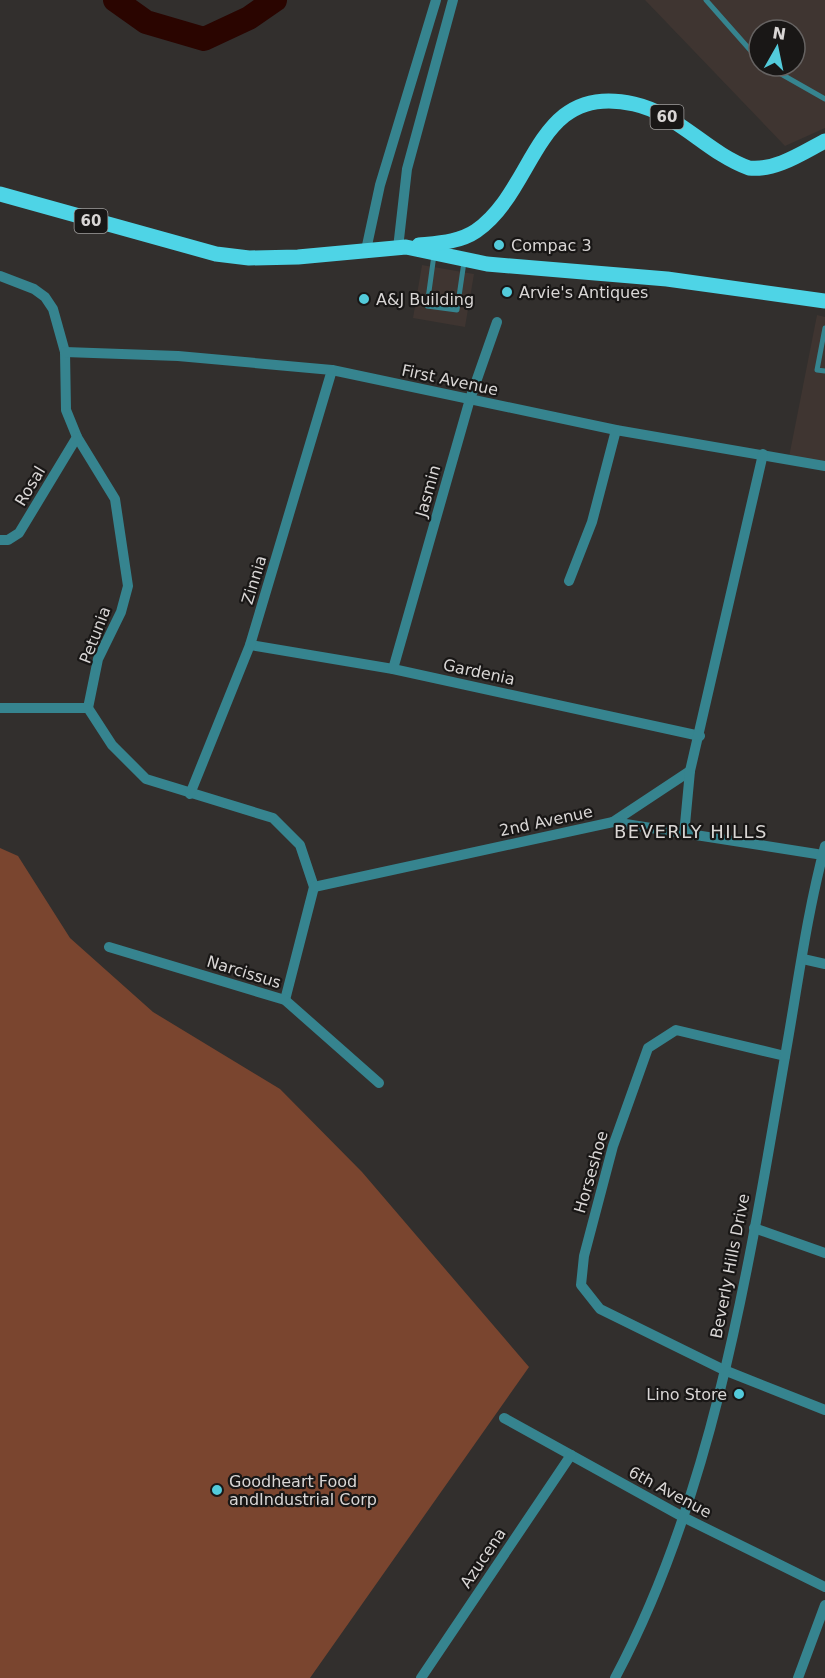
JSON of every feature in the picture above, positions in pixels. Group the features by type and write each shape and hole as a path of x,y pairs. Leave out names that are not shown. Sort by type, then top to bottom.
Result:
{"main road":[{"name":"60","path":"0,194 216,254 249,258 288,257 402,248 446,242 474,232 507,202 522,171 547,131 561,117 596,100 615,100 654,111 691,131 738,164 749,168 763,168 784,162 825,141"},
{"path":"474,232 470,246 471,253 487,264"},
{"name":"60","path":"402,248 487,264 667,279 825,301"}],"street":[{"path":"366,250 380,185 436,0"},
{"path":"402,248 407,169 453,0"},
{"name":"Petunia","path":"0,276 34,289 45,297 53,309 65,352 66,410 77,437 115,499 128,586 121,612 98,659 88,708"},
{"name":"Jasmin","path":"393,669 470,399 497,322"},
{"name":"First Avenue","path":"65,352 177,356 332,370 616,430 825,466"},
{"name":"Zinnia","path":"190,794 250,645 332,370"},
{"path":"568,581 592,522 616,430"},
{"name":"Rosal","path":"0,540 8,540 19,533 77,437"},
{"path":"684,835 690,771 700,736 763,454"},
{"name":"Gardenia","path":"250,645 393,669 700,736"},
{"path":"0,708 88,708 112,745 146,779 273,819 300,845 314,887 285,1000"},
{"path":"612,822 690,771"},
{"name":"2nd Avenue","path":"314,887 612,822 684,835 824,851"},
{"name":"Beverly Hills Drive","path":"615,1678 632,1646 683,1517 724,1370 754,1228 824,851"},
{"name":"Narcissus","path":"109,947 285,1000 379,1083"},
{"path":"803,959 825,964"},
{"name":"Horseshoe","path":"785,1056 676,1030 648,1048 613,1146 584,1256 581,1285 600,1309 724,1370 825,1410"},
{"path":"754,1228 825,1253"},
{"name":"6th Avenue","path":"504,1418 683,1517 825,1587"},
{"name":"Azucena","path":"421,1678 571,1455"},
{"path":"798,1678 825,1605"}],"lane":[{"path":"706,0 747,46"},
{"path":"788,78 825,99"},
{"path":"434,253 426,306 457,310 464,260"},
{"path":"825,328 817,370 825,371"}],"shaded area":[{"path":"645,0 825,0 825,128 785,146"},
{"path":"422,265 474,274 465,327 413,318"},
{"path":"817,315 825,317 825,463 789,457"},
{"path":"0,848 18,856 70,938 153,1012 280,1089 362,1172 529,1367 310,1678 0,1678"}],"waterway":[{"path":"115,0 146,22 204,39 249,18 275,0"}],"place":[{"name":"Compac 3","path":"499,245"},
{"name":"Arvie's Antiques","path":"507,292"},
{"name":"A&J Building","path":"364,299"},
{"name":"Lino Store","path":"739,1394"},
{"name":"Goodheart Food andIndustrial Corp","path":"217,1490"}],"district":[{"name":"BEVERLY HILLS","path":"691,831"}]}
